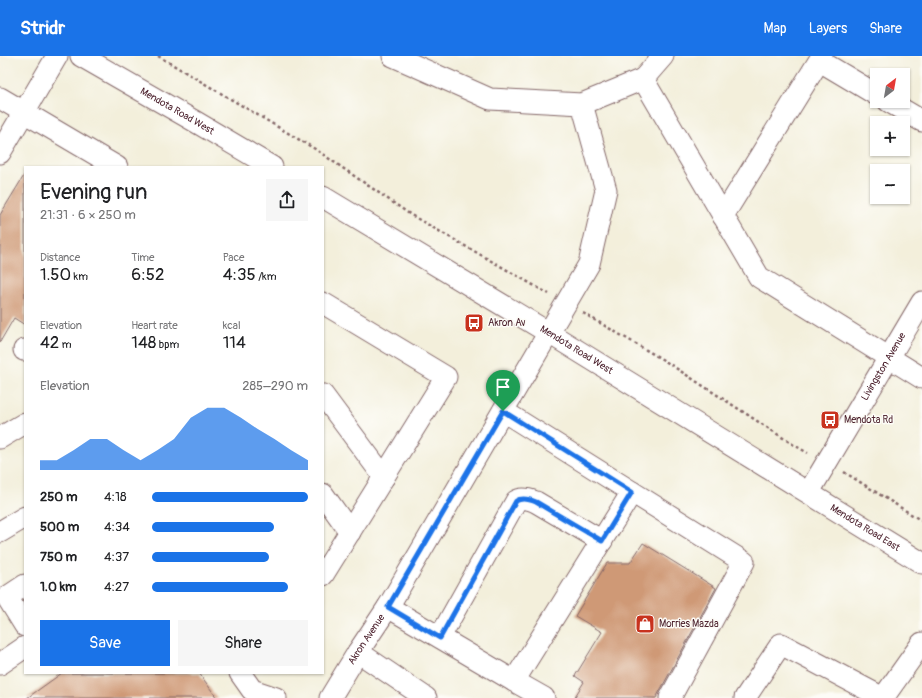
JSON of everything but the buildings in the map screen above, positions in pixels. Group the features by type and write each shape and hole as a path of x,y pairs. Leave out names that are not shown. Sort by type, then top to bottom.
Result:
{"street":[{"path":"0,153 57,56"},
{"name":"Mendota Road West","path":"81,56 270,166"},
{"path":"393,56 490,99 582,104 643,79 663,56"},
{"path":"723,216 821,58 870,90"},
{"path":"643,79 759,277 922,378"},
{"path":"0,98 115,166"},
{"name":"Akron Avenue","path":"330,698 388,607 589,264 606,190 582,104"},
{"path":"900,108 922,121"},
{"name":"Mendota Road West","path":"324,199 549,333 809,492"},
{"name":"Livingston Avenue","path":"809,492 922,302"},
{"path":"324,304 446,377 324,573"},
{"path":"324,396 384,477"},
{"path":"503,411 744,562 670,698"},
{"path":"0,438 24,424"},
{"path":"514,681 632,492"},
{"name":"Mendota Road East","path":"809,492 922,563"},
{"path":"324,495 350,532"},
{"path":"440,638 516,501 519,499 529,499 536,502 602,541"},
{"path":"0,532 24,518"},
{"path":"24,586 4,599 24,625"},
{"path":"388,607 544,698"},
{"path":"746,698 781,644 883,698 922,643"},
{"path":"0,664 24,648"},
{"path":"358,652 413,695"},
{"path":"241,674 254,687 276,698"}],"path":[{"path":"158,56 315,149 411,215 541,289"},
{"path":"589,317 665,361 794,445"},
{"path":"849,475 922,521"}],"place":[{"name":"Akron Av","path":"474,323"},
{"name":"Mendota Rd","path":"830,420"},
{"name":"Morries Mazda","path":"645,624"}],"route":[{"path":"503,411 632,492 602,541 536,502 529,499 519,499 516,501 440,638 388,607 503,411"}]}
